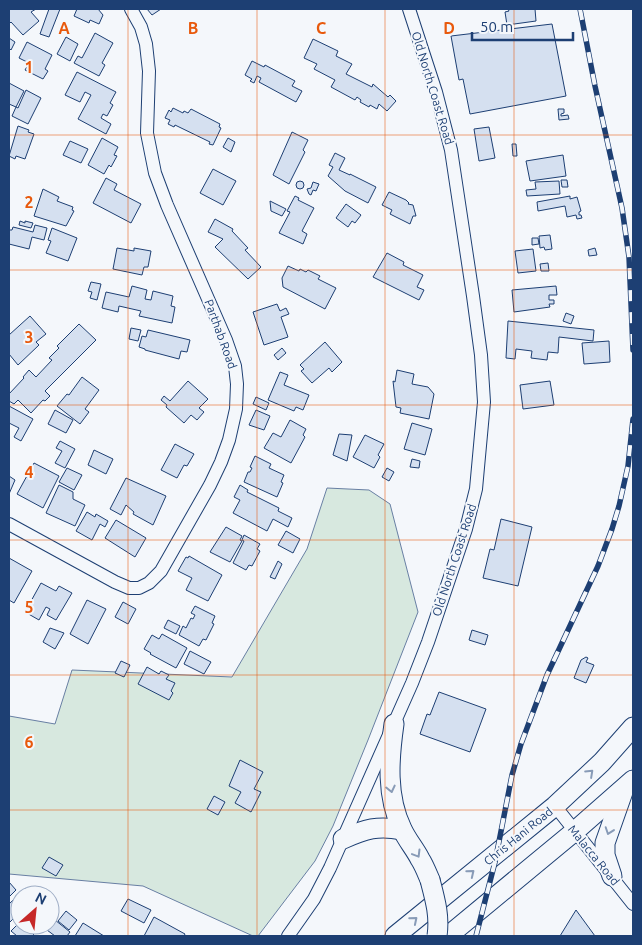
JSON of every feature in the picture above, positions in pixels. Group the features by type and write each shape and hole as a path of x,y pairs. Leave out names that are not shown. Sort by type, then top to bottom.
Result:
{"main road":[{"path":"394,724 389,757 389,780 402,830 420,858 430,880 437,905 439,924 437,936"},
{"name":"Chris Hani Road","path":"395,936 555,806 602,762 633,727"},
{"path":"448,936 629,784"},
{"path":"612,876 604,855 605,843 629,784"},
{"path":"343,839 360,831 375,827 402,830"}],"street":[{"name":"Parthab Road","path":"9,524 115,582 129,588 139,588 149,583 161,571 210,485 229,440 236,408 237,384 234,366 226,340 155,173 147,132 149,71 146,44 141,27 131,9"},
{"name":"Old North Coast Road","path":"288,936 314,898 343,839 394,724 428,642 466,528 476,489 484,402 481,355 452,150 410,9"},
{"name":"Malacca Road","path":"555,806 633,904"}],"shaded area":[{"path":"327,488 369,490 390,504 418,612 333,826 315,861 258,936 253,936 143,886 9,874 9,716 55,724 72,670 232,677 307,549"}],"building":[{"path":"9,9 36,9 31,12 39,21 23,35 11,22 9,24"},
{"path":"49,9 60,9 49,37 40,34"},
{"path":"77,9 98,9 103,15 99,24 90,20 89,23 74,16"},
{"path":"147,9 161,9 152,15"},
{"path":"508,9 535,9 536,21 507,25 505,12 509,11"},
{"path":"552,24 566,96 470,114 463,79 459,80 451,36"},
{"path":"95,33 113,43 102,63 105,65 99,76 74,63 78,56 82,58"},
{"path":"66,37 78,44 70,61 57,54"},
{"path":"9,38 15,42 11,50 9,48"},
{"path":"313,39 338,51 336,56 352,64 346,74 372,87 373,84 388,97 390,95 396,101 387,111 379,104 377,109 360,102 361,100 357,97 355,100 331,87 335,80 314,69 317,64 304,58"},
{"path":"27,42 52,55 45,69 48,71 43,79 25,70 29,63 19,58"},
{"path":"252,61 264,67 265,65 295,81 292,86 302,91 296,102 259,82 261,78 257,76 254,83 250,81 252,79 245,75"},
{"path":"77,72 116,92 110,103 113,105 107,116 103,114 101,118 111,124 106,134 78,119 91,95 85,92 80,102 65,95"},
{"path":"9,83 24,91 16,107 9,104"},
{"path":"26,90 41,98 28,124 12,116"},
{"path":"173,108 183,113 184,111 188,113 191,109 220,124 219,127 221,128 213,145 175,125 174,127 168,124 170,120 165,118 169,110 171,112"},
{"path":"558,109 564,109 564,113 561,116 568,115 569,119 559,120"},
{"path":"18,126 34,134 25,159 16,156 15,159 9,156"},
{"path":"489,127 495,158 479,161 474,129"},
{"path":"292,132 308,140 303,150 305,152 289,184 273,175"},
{"path":"102,138 118,147 114,155 117,156 111,167 109,165 104,174 88,165"},
{"path":"228,138 235,142 231,152 223,147"},
{"path":"70,141 88,149 81,163 63,155"},
{"path":"512,144 516,144 517,156 513,156"},
{"path":"335,153 345,158 339,170 376,187 368,203 345,191 328,176 333,167 329,165"},
{"path":"563,155 566,176 530,181 526,161"},
{"path":"213,169 236,181 223,205 200,193"},
{"path":"106,178 117,184 114,190 141,204 131,223 93,203"},
{"path":"561,180 567,180 568,187 562,187"},
{"path":"300,181 304,185 300,189 296,185"},
{"path":"559,181 560,194 527,196 526,190 536,189 535,182"},
{"path":"313,182 319,184 316,191 313,190 311,195 307,189 311,188"},
{"path":"43,189 59,197 57,201 73,207 72,210 74,211 66,226 34,216"},
{"path":"389,192 406,200 408,204 413,205 416,216 413,216 410,224 390,214 392,210 382,205"},
{"path":"295,196 299,198 298,200 314,208 302,231 307,234 303,244 279,233 290,212 287,211"},
{"path":"570,196 570,199 577,197 581,211 579,215 582,218 577,219 576,215 567,217 565,206 538,211 537,202"},
{"path":"270,201 286,209 282,216 271,211"},
{"path":"346,204 361,215 355,223 352,221 348,227 336,218"},
{"path":"215,219 233,229 232,231 248,248 245,250 261,267 248,279 215,247 223,239 208,232"},
{"path":"20,221 33,223 31,228 19,225"},
{"path":"35,225 47,228 44,240 32,237 29,249 9,244 9,230 12,230 13,227 33,232"},
{"path":"52,228 77,238 68,261 46,253 51,241 48,240"},
{"path":"550,235 552,249 545,250 544,247 540,248 539,236"},
{"path":"532,238 538,238 539,244 532,245"},
{"path":"117,248 151,251 148,267 144,267 142,275 113,269"},
{"path":"595,248 597,255 589,256 588,250"},
{"path":"533,249 536,271 518,273 515,251"},
{"path":"387,253 404,262 403,265 423,275 417,287 424,290 419,300 373,277"},
{"path":"548,263 549,271 541,271 540,264"},
{"path":"288,266 299,271 300,269 306,272 308,270 320,276 318,279 336,288 325,309 283,287 282,278"},
{"path":"91,282 101,284 97,300 90,298 92,292 88,291"},
{"path":"132,286 147,290 145,299 151,300 153,291 173,296 171,306 175,307 172,323 139,316 141,311 119,306 118,312 102,308 106,292 129,297"},
{"path":"556,286 557,295 549,295 549,300 554,300 554,304 549,304 550,307 514,312 512,290"},
{"path":"277,304 280,311 286,308 289,314 281,317 288,337 264,345 253,312"},
{"path":"566,313 574,316 571,324 563,321"},
{"path":"30,316 46,334 36,342 39,345 18,365 9,354 9,335"},
{"path":"508,321 594,330 593,341 559,337 558,353 548,352 547,360 531,358 532,351 516,349 515,359 506,358"},
{"path":"79,324 96,340 45,391 50,396 45,401 43,400 31,413 18,400 14,404 9,401 9,394 29,370 36,377 52,360 49,358 59,348 57,346"},
{"path":"131,328 141,330 138,341 129,339"},
{"path":"148,330 190,340 187,352 181,351 179,359 139,347 142,336 146,337"},
{"path":"609,341 610,362 584,364 582,343"},
{"path":"325,342 342,362 332,372 329,368 312,383 301,371 304,369 300,365"},
{"path":"282,348 286,353 278,360 274,355"},
{"path":"397,370 414,374 412,384 428,387 434,394 429,419 400,413 401,408 396,407 393,381 395,382"},
{"path":"280,372 288,375 284,385 309,395 303,410 296,407 294,411 268,400"},
{"path":"82,377 99,390 85,409 89,412 80,424 57,406 67,394 69,395"},
{"path":"188,381 208,399 199,408 204,412 197,420 191,415 184,423 161,400 164,396 170,401"},
{"path":"550,381 554,405 523,409 520,385"},
{"path":"256,397 269,403 266,410 253,404"},
{"path":"9,406 33,419 21,441 14,437 19,428 9,423"},
{"path":"55,410 73,420 66,433 48,424"},
{"path":"256,410 270,416 264,430 249,425"},
{"path":"290,420 306,429 303,435 305,437 291,463 264,448 273,433 281,437"},
{"path":"412,423 432,429 425,455 404,449"},
{"path":"339,434 352,435 347,461 333,455"},
{"path":"365,435 384,444 374,468 353,457"},
{"path":"60,441 75,449 65,468 55,463 62,451 56,448"},
{"path":"175,444 194,454 187,466 184,465 177,478 161,470"},
{"path":"94,450 113,459 106,474 88,465"},
{"path":"255,456 271,464 269,468 284,475 277,497 244,482 252,468 250,467"},
{"path":"412,459 420,461 419,468 410,467"},
{"path":"34,463 59,476 43,508 17,494"},
{"path":"67,468 82,475 74,490 59,482"},
{"path":"387,468 394,472 389,481 382,477"},
{"path":"9,476 15,480 9,494"},
{"path":"126,478 166,496 153,525 133,514 134,512 126,505 121,515 110,509"},
{"path":"59,485 73,492 73,499 85,505 75,526 46,513"},
{"path":"240,485 248,490 247,492 279,508 278,511 292,518 288,527 273,519 267,531 233,513 240,500 234,497"},
{"path":"87,512 95,517 96,514 108,521 105,527 100,524 92,540 76,531"},
{"path":"501,519 532,527 518,586 483,578 490,549 494,550"},
{"path":"116,520 146,538 135,557 105,538"},
{"path":"226,527 242,536 240,540 242,541 230,562 210,552"},
{"path":"286,531 300,539 293,553 278,545"},
{"path":"244,535 260,544 257,549 260,551 252,566 249,565 246,570 233,563 244,541 242,540"},
{"path":"189,556 222,575 208,601 186,590 192,578 178,571 186,557 188,558"},
{"path":"9,558 32,571 14,603 9,600"},
{"path":"278,561 282,564 275,579 270,577"},
{"path":"41,583 56,591 59,586 72,593 56,620 47,615 50,609 46,607 39,620 25,612"},
{"path":"87,600 106,609 88,644 70,634"},
{"path":"123,602 136,609 128,624 115,617"},
{"path":"195,606 215,616 212,623 214,624 206,640 203,639 199,646 179,635 183,626 186,628 191,618 193,619 195,615 191,613"},
{"path":"168,620 180,626 176,634 164,628"},
{"path":"50,628 64,633 55,649 43,642"},
{"path":"472,630 488,635 485,645 469,640"},
{"path":"162,634 187,648 176,668 144,649 152,635 159,639"},
{"path":"190,651 211,662 204,674 184,664"},
{"path":"586,657 588,658 586,662 594,665 586,683 574,678 581,660"},
{"path":"121,661 130,665 124,677 115,673"},
{"path":"147,667 159,674 161,671 169,675 166,679 175,683 169,700 138,684"},
{"path":"439,692 486,709 470,752 420,734 427,714 430,715"},
{"path":"240,760 263,772 254,789 261,792 251,812 235,803 241,792 229,786"},
{"path":"214,796 225,802 218,815 207,809"},
{"path":"49,857 63,865 56,876 42,868"},
{"path":"128,899 151,910 144,923 121,911"},
{"path":"10,903 9,923 9,904"},
{"path":"576,910 595,936 560,936"},
{"path":"66,911 77,920 69,930 60,923 60,918"},
{"path":"154,917 185,934 184,936 144,936"},
{"path":"83,923 104,936 75,936"},
{"path":"60,924 70,932 67,936 54,935 60,935"},
{"path":"16,935 33,935 32,936"}],"railway":[{"path":"580,9 622,208 629,257 633,350"},
{"path":"476,936 495,862 512,775 521,744 547,675 598,566 612,529 628,466 633,419"}]}
